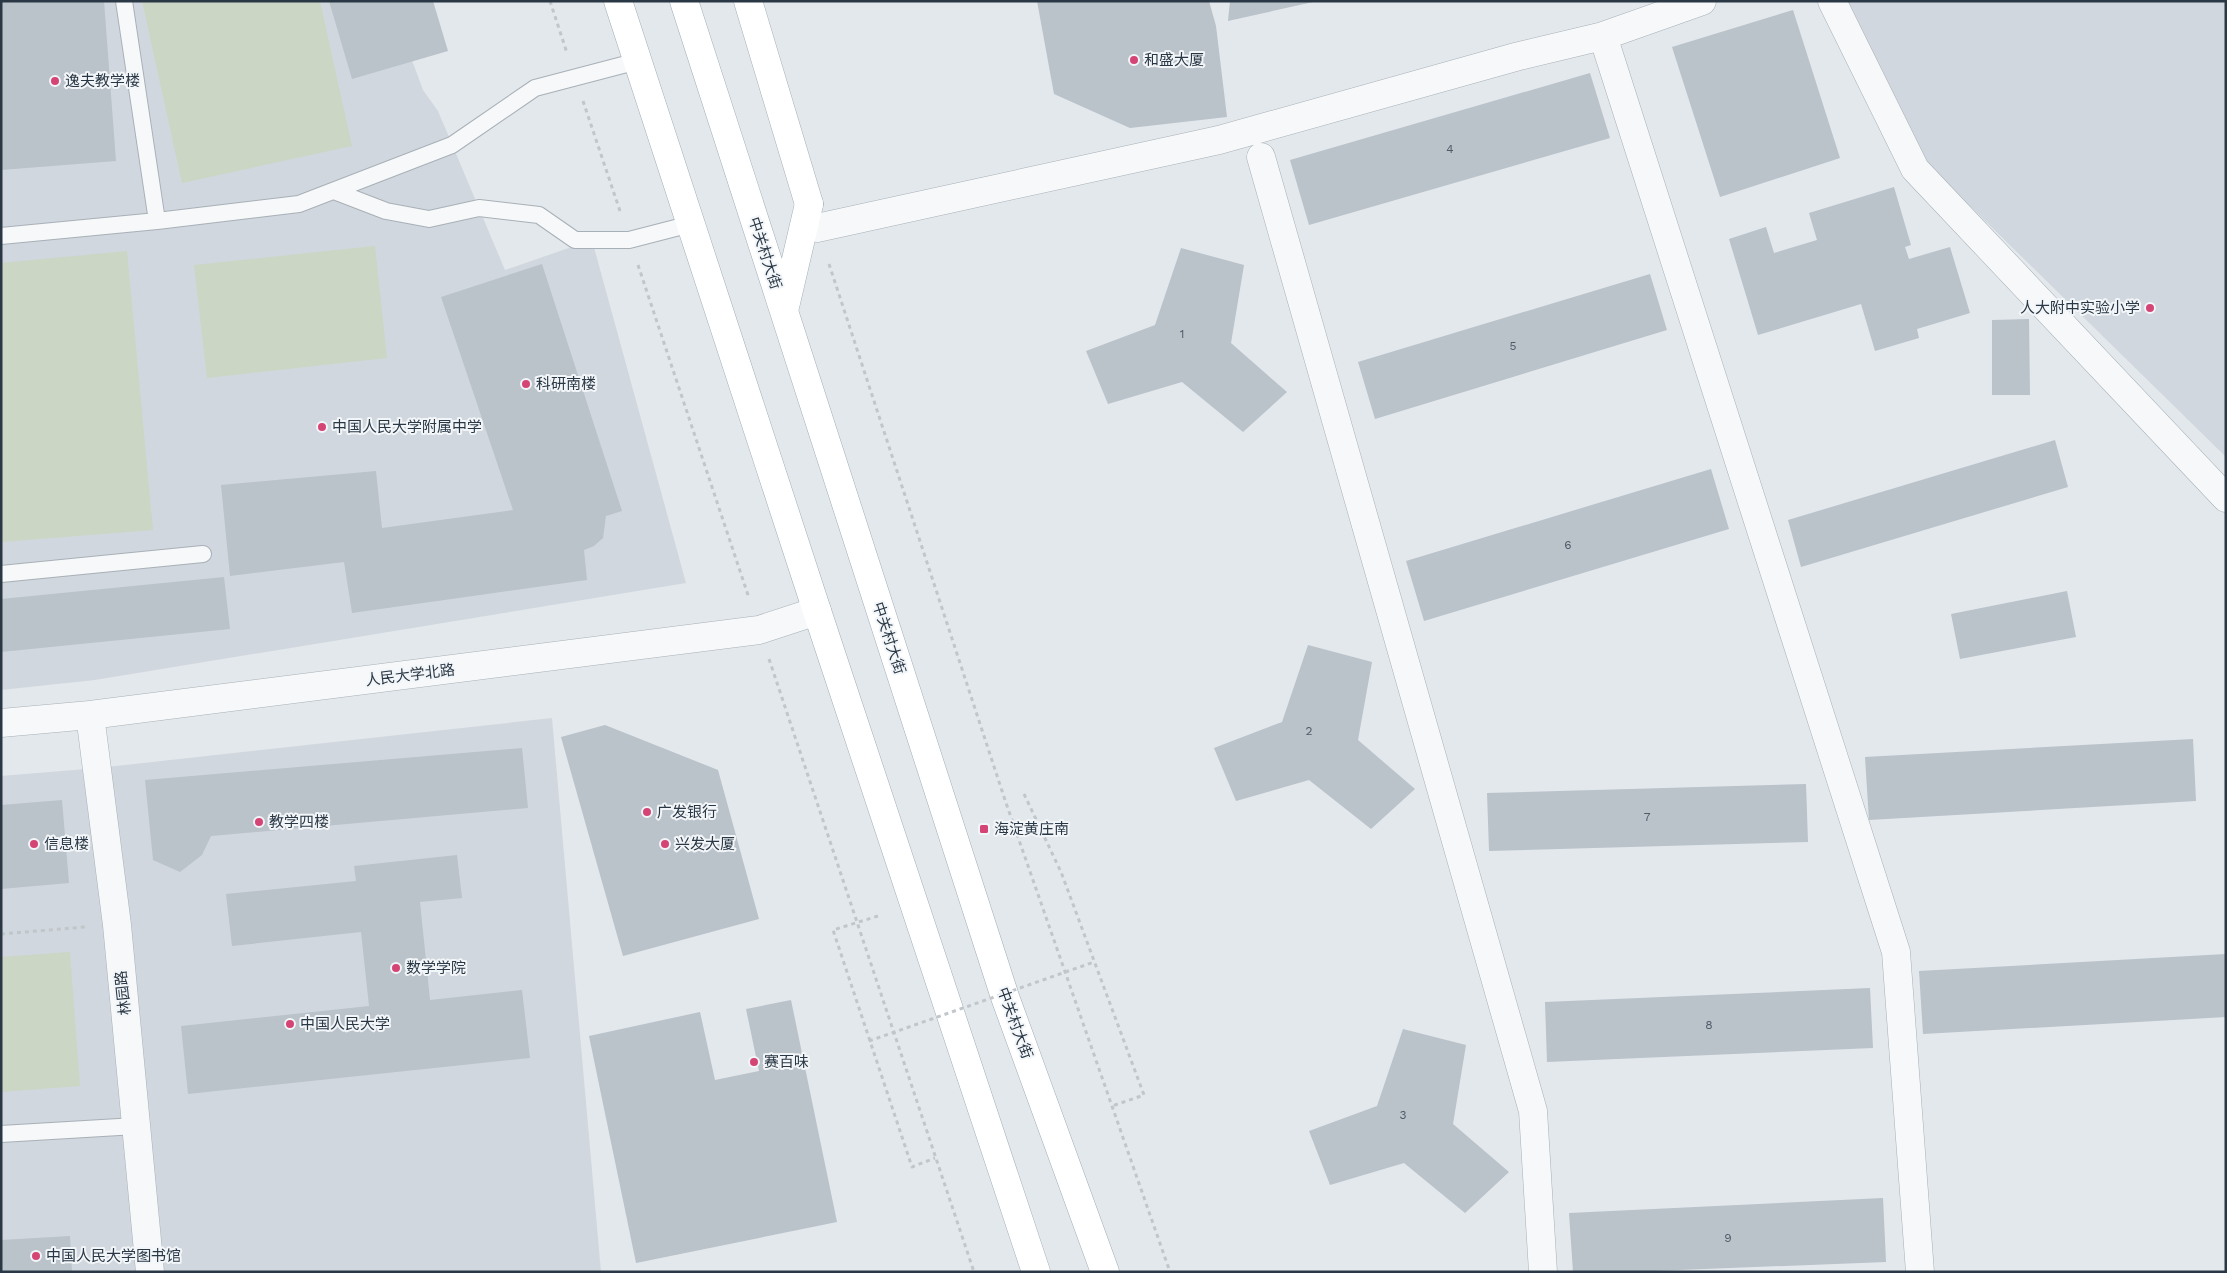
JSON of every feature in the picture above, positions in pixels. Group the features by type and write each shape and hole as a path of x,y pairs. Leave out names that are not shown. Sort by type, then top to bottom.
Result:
{"main road":[{"path":"618,1 817,611 1036,1272"},
{"name":"中关村大街","path":"684,1 1005,997 1106,1272"},
{"path":"748,1 813,216 784,311"}],"street":[{"path":"813,216 1219,140 1519,56 1603,36 1702,1"},
{"path":"1832,1 1915,169 2226,498"},
{"path":"1603,36 1896,952 1920,1272"},
{"path":"1261,157 1533,1111 1544,1272"},
{"name":"人民大学北路","path":"1,724 90,715 759,630 817,611"},
{"name":"林园路","path":"90,715 117,924 150,1272"}],"lane":[{"path":"124,1 156,221"},
{"path":"1,236 156,221 299,204 452,145 535,88 638,61"},
{"path":"334,191 386,211 429,219 479,208 539,215 575,240 629,240 690,224"},
{"path":"1,574 203,554"},
{"path":"1,1134 136,1126"}],"path":[{"path":"813,216 1005,800 1170,1272"},
{"path":"1024,794 1061,872 1144,1095 1112,1106"},
{"path":"878,916 833,930 912,1168 935,1158"},
{"path":"1,934 117,924"},
{"path":"869,1041 1094,962"}],"shaded area":[{"name":"中国人民大学附属中学","path":"1,1 390,1 423,90 438,111 505,270 592,240 686,583 95,680 1,690"},
{"name":"人大附中实验小学","path":"1847,1 2226,1 2226,457 1923,160"},
{"name":"中国人民大学","path":"552,718 601,1272 1,1272 1,776 98,768"}],"green space":[{"path":"142,1 320,1 352,146 182,183"},
{"path":"375,246 387,358 207,378 194,265"},
{"path":"127,251 153,530 1,542 1,263"},
{"path":"70,952 80,1086 1,1092 1,957"}],"building":[{"name":"逸夫教学楼","path":"1,1 104,1 116,161 1,170"},
{"path":"329,1 433,1 448,51 352,79"},
{"name":"和盛大厦","path":"1037,1 1209,1 1216,26 1227,117 1130,128 1054,94"},
{"path":"1230,1 1313,1 1313,2 1228,21"},
{"path":"1793,10 1840,158 1720,197 1672,47"},
{"path":"1590,73 1610,138 1309,225 1290,160"},
{"path":"1894,187 1911,245 1905,247 1909,259 1950,247 1970,313 1917,329 1919,338 1875,351 1861,304 1758,335 1729,239 1766,227 1774,253 1817,240 1809,213"},
{"path":"1181,248 1244,265 1231,343 1287,392 1243,432 1182,382 1108,404 1086,351 1155,325"},
{"name":"科研南楼","path":"542,264 622,511 606,516 603,538 594,546 584,550 587,580 352,613 344,562 230,576 221,485 376,471 382,528 513,510 441,297"},
{"path":"1650,274 1667,330 1375,419 1358,362"},
{"path":"2029,319 2030,395 1992,395 1992,320"},
{"path":"2055,440 2068,487 1801,567 1788,520"},
{"path":"1711,469 1729,529 1424,621 1406,561"},
{"path":"224,577 230,629 1,652 1,599"},
{"path":"2067,591 2076,637 1960,659 1951,614"},
{"path":"1308,645 1372,662 1358,740 1415,789 1371,829 1309,780 1236,801 1214,748 1282,722"},
{"name":"兴发大厦","path":"605,725 718,770 759,919 623,956 561,737"},
{"path":"2193,739 2196,801 1869,820 1865,757"},
{"name":"教学四楼","path":"522,748 528,808 211,836 202,855 180,872 153,860 145,780"},
{"path":"1806,784 1808,842 1489,851 1487,793"},
{"name":"信息楼","path":"62,800 69,883 1,889 1,805"},
{"name":"数学学院","path":"457,855 462,898 420,902 430,1000 522,990 530,1058 188,1094 181,1026 369,1006 361,932 232,946 226,894 356,881 354,866"},
{"path":"2226,954 2226,1017 1923,1034 1919,971"},
{"path":"1870,988 1873,1048 1547,1062 1545,1002"},
{"path":"791,1000 837,1222 636,1263 589,1036 700,1012 715,1080 759,1071 746,1009"},
{"path":"1403,1029 1466,1045 1453,1124 1509,1172 1465,1213 1404,1163 1330,1185 1309,1131 1377,1106"},
{"path":"1883,1198 1886,1262 1628,1272 1573,1272 1569,1213"},
{"name":"中国人民大学图书馆","path":"70,1236 72,1272 1,1272 1,1240"}],"place":[{"name":"和盛大厦","path":"1134,60"},
{"name":"逸夫教学楼","path":"55,81"},
{"name":"人大附中实验小学","path":"2150,308"},
{"name":"科研南楼","path":"526,384"},
{"name":"中国人民大学附属中学","path":"322,427"},
{"name":"广发银行","path":"647,812"},
{"name":"教学四楼","path":"259,822"},
{"name":"海淀黄庄南","path":"984,829"},
{"name":"信息楼","path":"34,844"},
{"name":"兴发大厦","path":"665,844"},
{"name":"数学学院","path":"396,968"},
{"name":"中国人民大学","path":"290,1024"},
{"name":"赛百味","path":"754,1062"},
{"name":"中国人民大学图书馆","path":"36,1256"}]}
